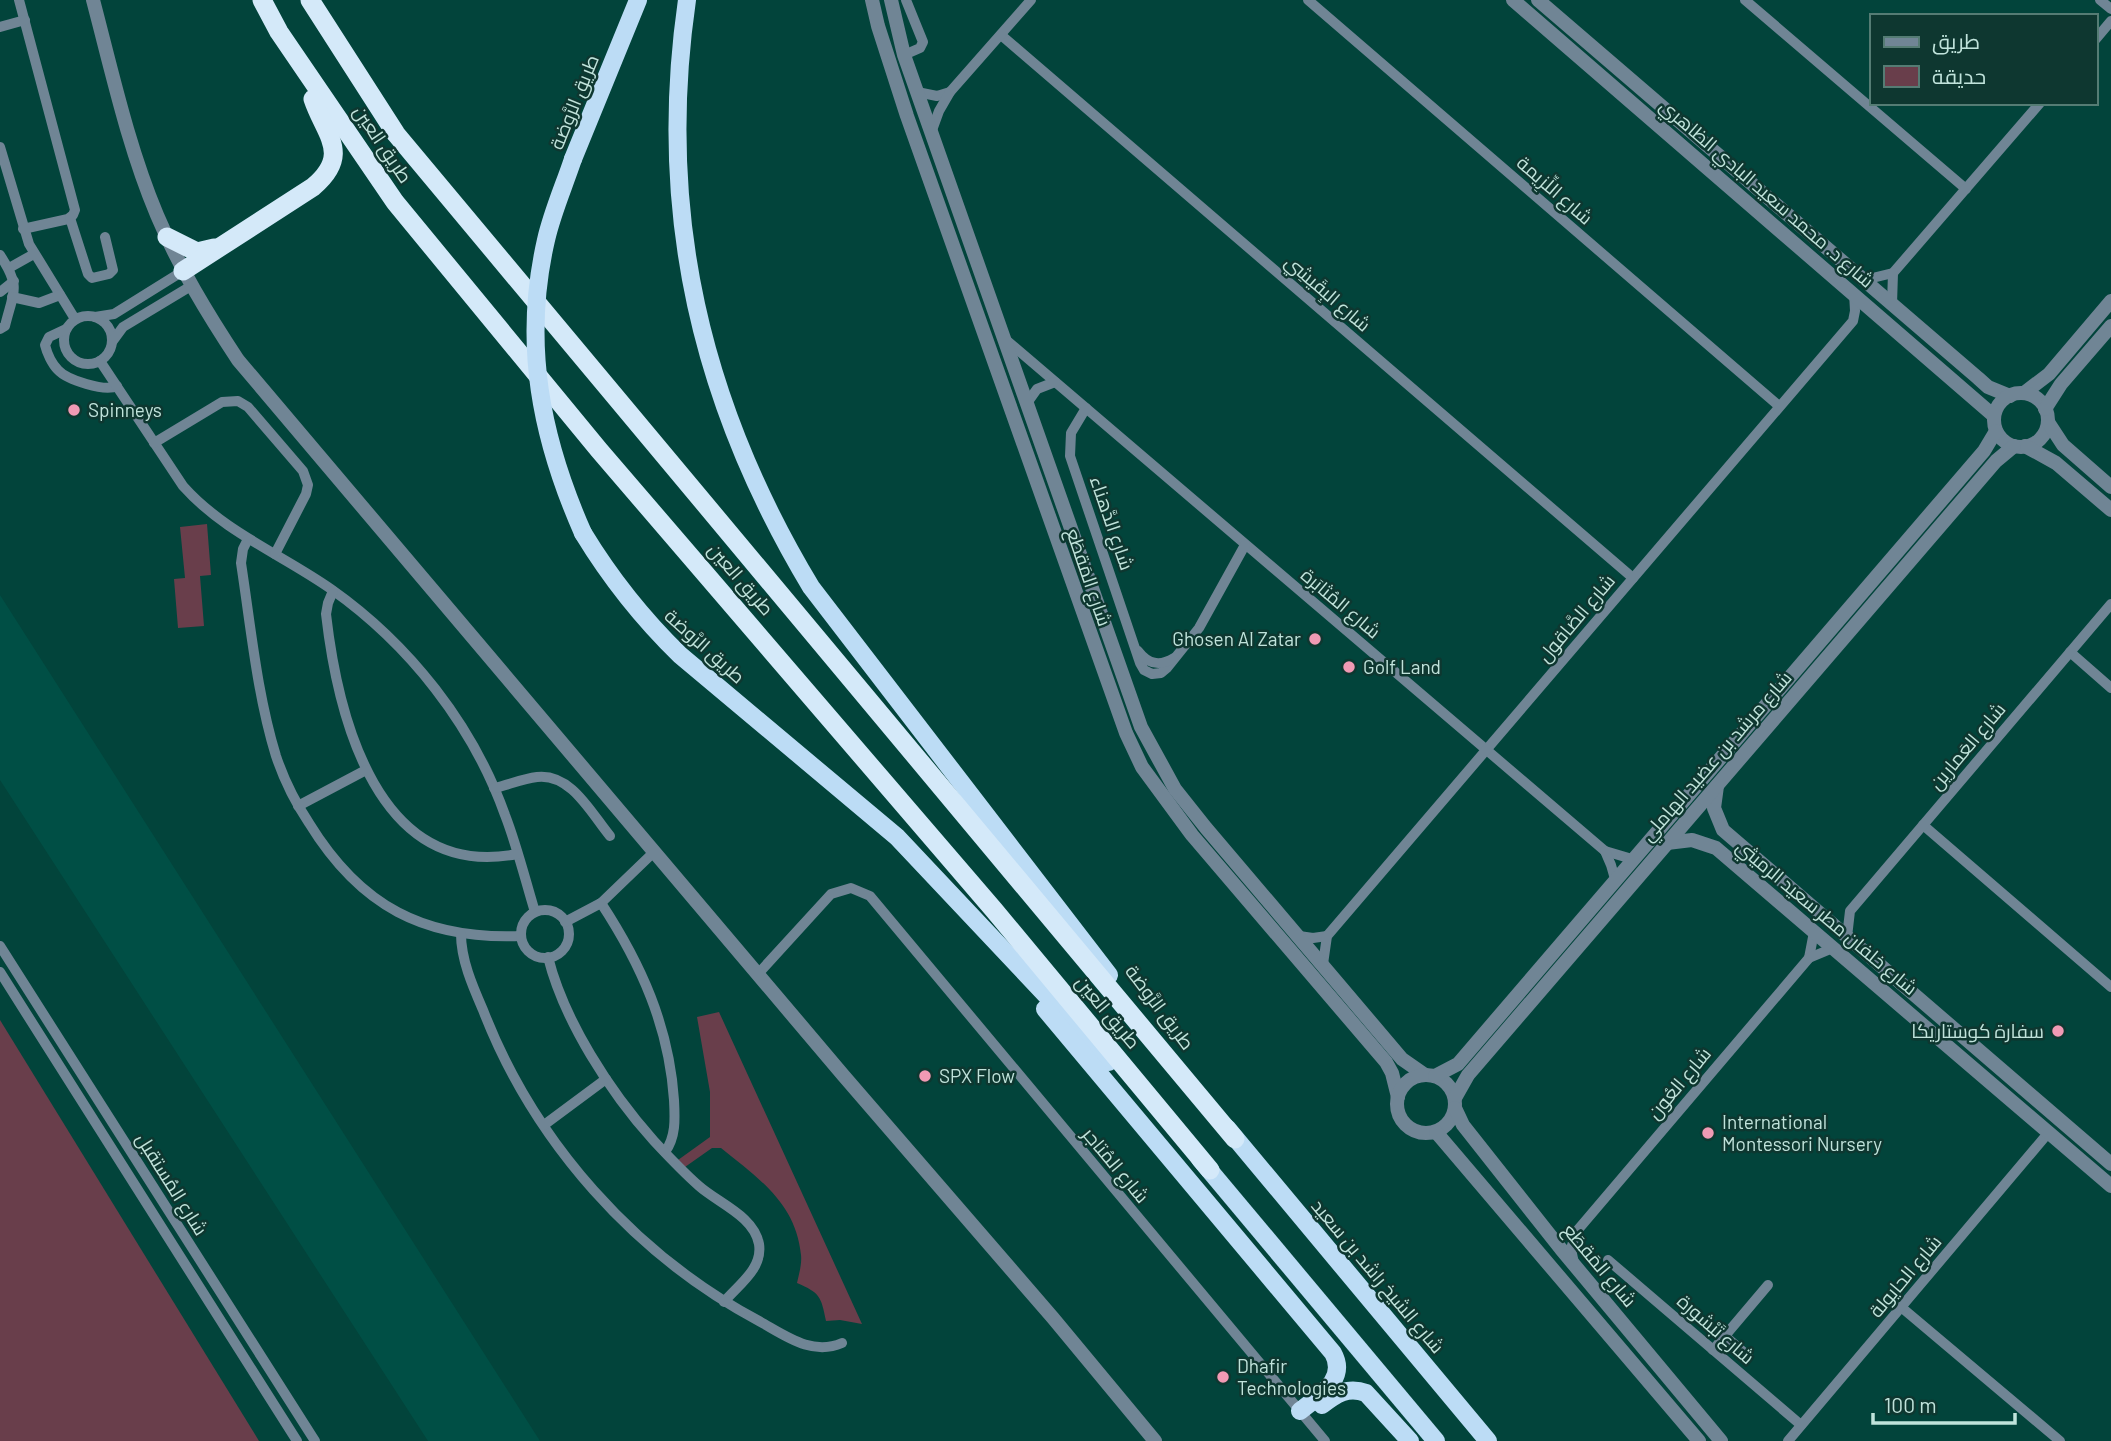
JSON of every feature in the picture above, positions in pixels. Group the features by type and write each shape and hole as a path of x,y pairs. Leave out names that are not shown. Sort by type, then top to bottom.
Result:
{"highway":[{"name":"طريق العين","path":"262,0 279,32 395,202 599,450 950,858 1210,1170"},
{"name":"طريق العين","path":"310,0 396,134 1235,1139"},
{"name":"طريق الرَّوضة","path":"638,0 573,159 546,239 536,311 538,387 552,455 583,533 624,595 660,636 856,801 933,874 1210,1170"},
{"name":"طريق الرَّوضة","path":"687,0 680,52 677,117 680,191 686,245 706,349 727,414 761,498 811,587 1235,1139"},
{"path":"187,278 218,247 313,187 325,175 332,160 333,143 313,100 312,81"},
{"path":"167,237 197,252 218,247"},
{"path":"933,874 1333,1353 1337,1361 1336,1378 1303,1415"},
{"name":"شارع الشيخ راشد بن سعيد","path":"1235,1139 1488,1441"},
{"path":"1210,1170 1436,1441"},
{"path":"1303,1415 1335,1395 1359,1390 1374,1398 1410,1441"}],"street":[{"path":"19,0 75,207 74,215 70,218 23,229"},
{"path":"93,0 136,156 167,237 187,278 251,379 1156,1441"},
{"name":"شارع المَقطَع","path":"873,0 882,39 1056,543 1112,700 1142,767 1192,835 1385,1062 1392,1073 1398,1097"},
{"name":"شارع المَقطَع","path":"891,0 904,55 931,133 1132,704 1158,761 1175,789 1206,828 1402,1059 1430,1076"},
{"path":"904,55 920,48 923,42 906,0"},
{"path":"931,133 950,92 1031,0"},
{"name":"شارع اللِّزِيمة","path":"1308,0 1779,407"},
{"name":"شارع د. محمد سعيد البادي الظاهري","path":"1513,0 1854,293 1995,423"},
{"name":"شارع د. محمد سعيد البادي الظاهري","path":"1538,0 1988,387 2017,394"},
{"path":"1745,0 1966,189"},
{"path":"2101,0 2111,9"},
{"path":"0,27 25,20"},
{"path":"2097,38 2111,21"},
{"name":"شارع البِقَيشِي","path":"1001,35 1633,578"},
{"path":"917,92 930,96 950,92"},
{"path":"1864,280 1893,273 2038,105"},
{"path":"0,147 23,229 34,254 75,319"},
{"path":"942,215 944,209 951,208 962,221"},
{"path":"70,218 88,274 92,278 109,274 113,270 105,237"},
{"path":"9,268 34,254"},
{"path":"0,255 14,281 5,326 0,329"},
{"path":"1840,281 1840,270 1851,270"},
{"path":"1892,304 1893,273"},
{"path":"117,386 107,390 72,379 56,368 45,349 49,337 66,329 75,319 110,316 149,292 187,278"},
{"path":"66,329 63,342 74,360 87,364 100,361 106,356 123,327 158,306 187,278"},
{"path":"0,292 14,281"},
{"path":"149,292 152,301 158,306"},
{"path":"1853,321 1854,293"},
{"path":"12,296 39,303 60,295"},
{"path":"2111,302 2049,374 1997,408 1995,423 2001,438 2056,463 2111,510"},
{"path":"95,317 106,324 112,342"},
{"path":"1853,321 1864,317 1881,317"},
{"name":"شارع الصَّاقول","path":"1327,936 1853,321"},
{"path":"2020,446 2037,442 2042,436 2046,415 2061,384 2111,326"},
{"name":"شارع المُثابَرة","path":"1003,337 1605,851 1632,859"},
{"path":"100,361 193,497 217,518 248,539 333,591 384,633 421,673 466,735 494,788 535,912"},
{"path":"72,379 84,370 87,364"},
{"path":"1027,404 1037,389 1055,382"},
{"path":"2017,394 2040,401 2063,445 2111,487"},
{"path":"155,443 222,402 238,401 248,407 303,471 307,480 306,494 275,554"},
{"name":"شارع الدَّهناء","path":"1086,408 1071,432 1070,456 1142,667 1152,674 1164,671 1199,628 1245,545"},
{"name":"شارع مرشد بن عضيد الهاملي","path":"1430,1076 1458,1064 1984,451 1995,423"},
{"name":"شارع مرشد بن عضيد الهاملي","path":"1455,1103 1468,1076 1718,783 1996,461 2020,446"},
{"path":"248,539 241,563 258,678 277,758 298,806 327,851 364,890 408,917 461,934 485,937 521,936"},
{"path":"1056,543 1071,545 1075,541"},
{"path":"333,591 326,608 346,720 366,770 382,796 405,824 433,844 454,852 480,857 517,854"},
{"name":"شارع العَمارين","path":"1850,911 2111,604"},
{"path":"2070,652 2111,688"},
{"path":"298,806 366,770"},
{"path":"494,788 539,777 557,780 574,791 610,836"},
{"name":"شارع خلفان مطر سعيد الرميثي","path":"1718,783 1714,795 1717,820 1739,846 2106,1159"},
{"path":"1923,825 2111,987"},
{"name":"شارع خلفان مطر سعيد الرميثي","path":"1667,843 1679,840 1705,843 1729,858 2111,1186"},
{"path":"1729,858 1739,846"},
{"path":"1605,851 1615,879"},
{"path":"565,922 601,903 654,852"},
{"name":"شارع المُتاجر","path":"757,975 831,894 851,888 870,896 1325,1441"},
{"path":"601,903 640,969 662,1026 674,1105 673,1136 665,1152"},
{"path":"1825,919 1850,911 1847,937"},
{"path":"535,912 555,912 565,922 568,941 560,952 548,957 530,953 526,948 521,936 523,924 535,912"},
{"name":"شارع العُون","path":"1809,958 1814,932"},
{"path":"461,934 463,953 491,1030 518,1084 578,1171 626,1223 684,1273 724,1302 810,1347 826,1349 842,1343"},
{"path":"1299,936 1327,936 1323,964"},
{"name":"شارع المُستقبل","path":"0,946 315,1441"},
{"name":"شارع العُون","path":"1576,1231 1809,958 1833,948"},
{"path":"548,957 575,1024 606,1079 635,1118 698,1185 742,1218 757,1238 759,1249 753,1269 724,1302"},
{"name":"شارع المُستقبل","path":"0,972 297,1441"},
{"path":"1430,1076 1448,1085 1455,1103 1452,1118 1445,1127 1436,1132 1425,1133 1406,1125 1397,1107 1398,1097 1408,1082 1430,1076"},
{"path":"544,1125 606,1079"},
{"name":"شارع المَقطَع","path":"1455,1103 1463,1125 1720,1441"},
{"name":"شارع المَقطَع","path":"1436,1132 1699,1441"},
{"name":"شارع الحايولة","path":"1788,1441 2049,1132"},
{"path":"2090,1167 2106,1159"},
{"path":"1550,1235 1561,1236 1576,1231"},
{"path":"1575,1266 1571,1249 1576,1231"},
{"name":"شارع تَبْشورة","path":"1608,1260 1801,1425"},
{"path":"1713,1350 1768,1284"},
{"path":"1902,1307 2060,1441"},
{"path":"1725,1336 1748,1356"},
{"path":"1640,1371 1639,1361 1646,1359 1720,1441"}],"shaded area":[{"path":"0,595 540,1441 428,1441 0,780"}],"green space":[{"path":"207,524 211,575 200,576 204,626 178,628 174,579 185,578 180,527"},
{"path":"719,1012 862,1324 840,1320 826,1321 818,1296 797,1283 801,1258 798,1237 783,1206 761,1181 721,1148 712,1148 685,1167 678,1160 710,1137 710,1092 697,1017"},
{"path":"0,1020 259,1441 0,1441"}],"place":[{"name":"Spinneys","path":"74,410"},
{"name":"Ghosen Al Zatar","path":"1315,639"},
{"name":"Golf Land","path":"1349,667"},
{"name":"سفارة كوستاريكا","path":"2058,1031"},
{"name":"SPX Flow","path":"925,1076"},
{"name":"International Montessori Nursery","path":"1708,1133"},
{"name":"Dhafir Technologies","path":"1223,1377"}]}
